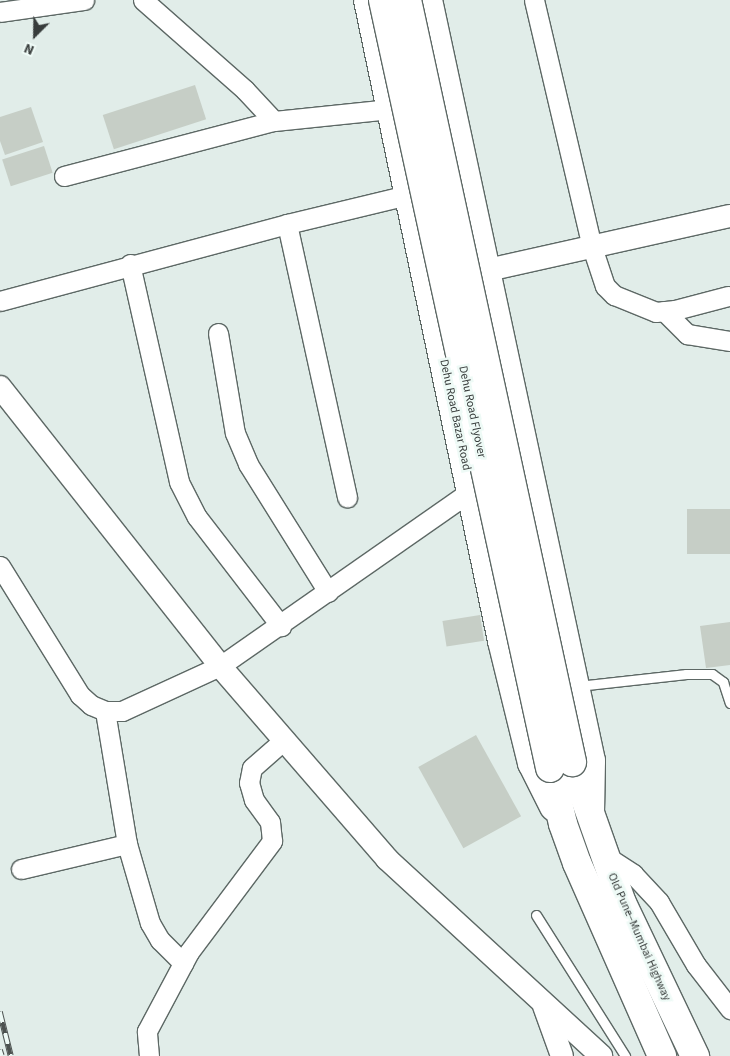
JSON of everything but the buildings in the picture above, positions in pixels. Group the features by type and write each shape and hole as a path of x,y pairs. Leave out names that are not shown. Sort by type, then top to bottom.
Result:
{"main road":[{"name":"Dehu Road Bazar Road","path":"368,0 427,286 532,763 563,824"},
{"name":"Dehu Road Flyover","path":"383,0 561,765 590,816"},
{"name":"Dehu Road Flyover","path":"407,0 561,765 563,824"},
{"path":"428,0 591,761 590,816"},
{"name":"Old Pune–Mumbai Highway","path":"590,816 603,854 641,947 694,1056"},
{"path":"563,824 599,916 662,1056"}],"street":[{"path":"0,12 84,0"},
{"path":"144,0 245,90 274,121"},
{"path":"534,0 592,247 605,286 614,295 656,312 664,312 728,296"},
{"path":"64,176 274,121 390,109"},
{"path":"0,301 130,264 408,195"},
{"path":"427,286 485,270 730,216"},
{"path":"287,224 347,498"},
{"path":"130,264 179,482 197,517 281,626"},
{"path":"664,312 687,334 730,341"},
{"path":"218,333 235,433 248,464 328,592"},
{"path":"0,387 220,666 387,859 601,1056"},
{"path":"0,566 80,695 91,705 105,711 122,711 220,666 281,626 472,490"},
{"path":"105,711 127,844 150,923 160,940 183,963"},
{"path":"149,1056 147,1031 183,963 272,841 270,822 254,800 248,783 252,768 284,740"},
{"path":"21,869 127,844"},
{"path":"603,854 633,874 659,902 696,965 727,1001"},
{"path":"543,1002 562,1056"}],"lane":[{"path":"575,687 686,674 712,674 723,682 730,703"},
{"path":"536,914 625,1056"}],"railway":[{"path":"0,1012 11,1056"},
{"path":"0,1050 2,1056"}]}
